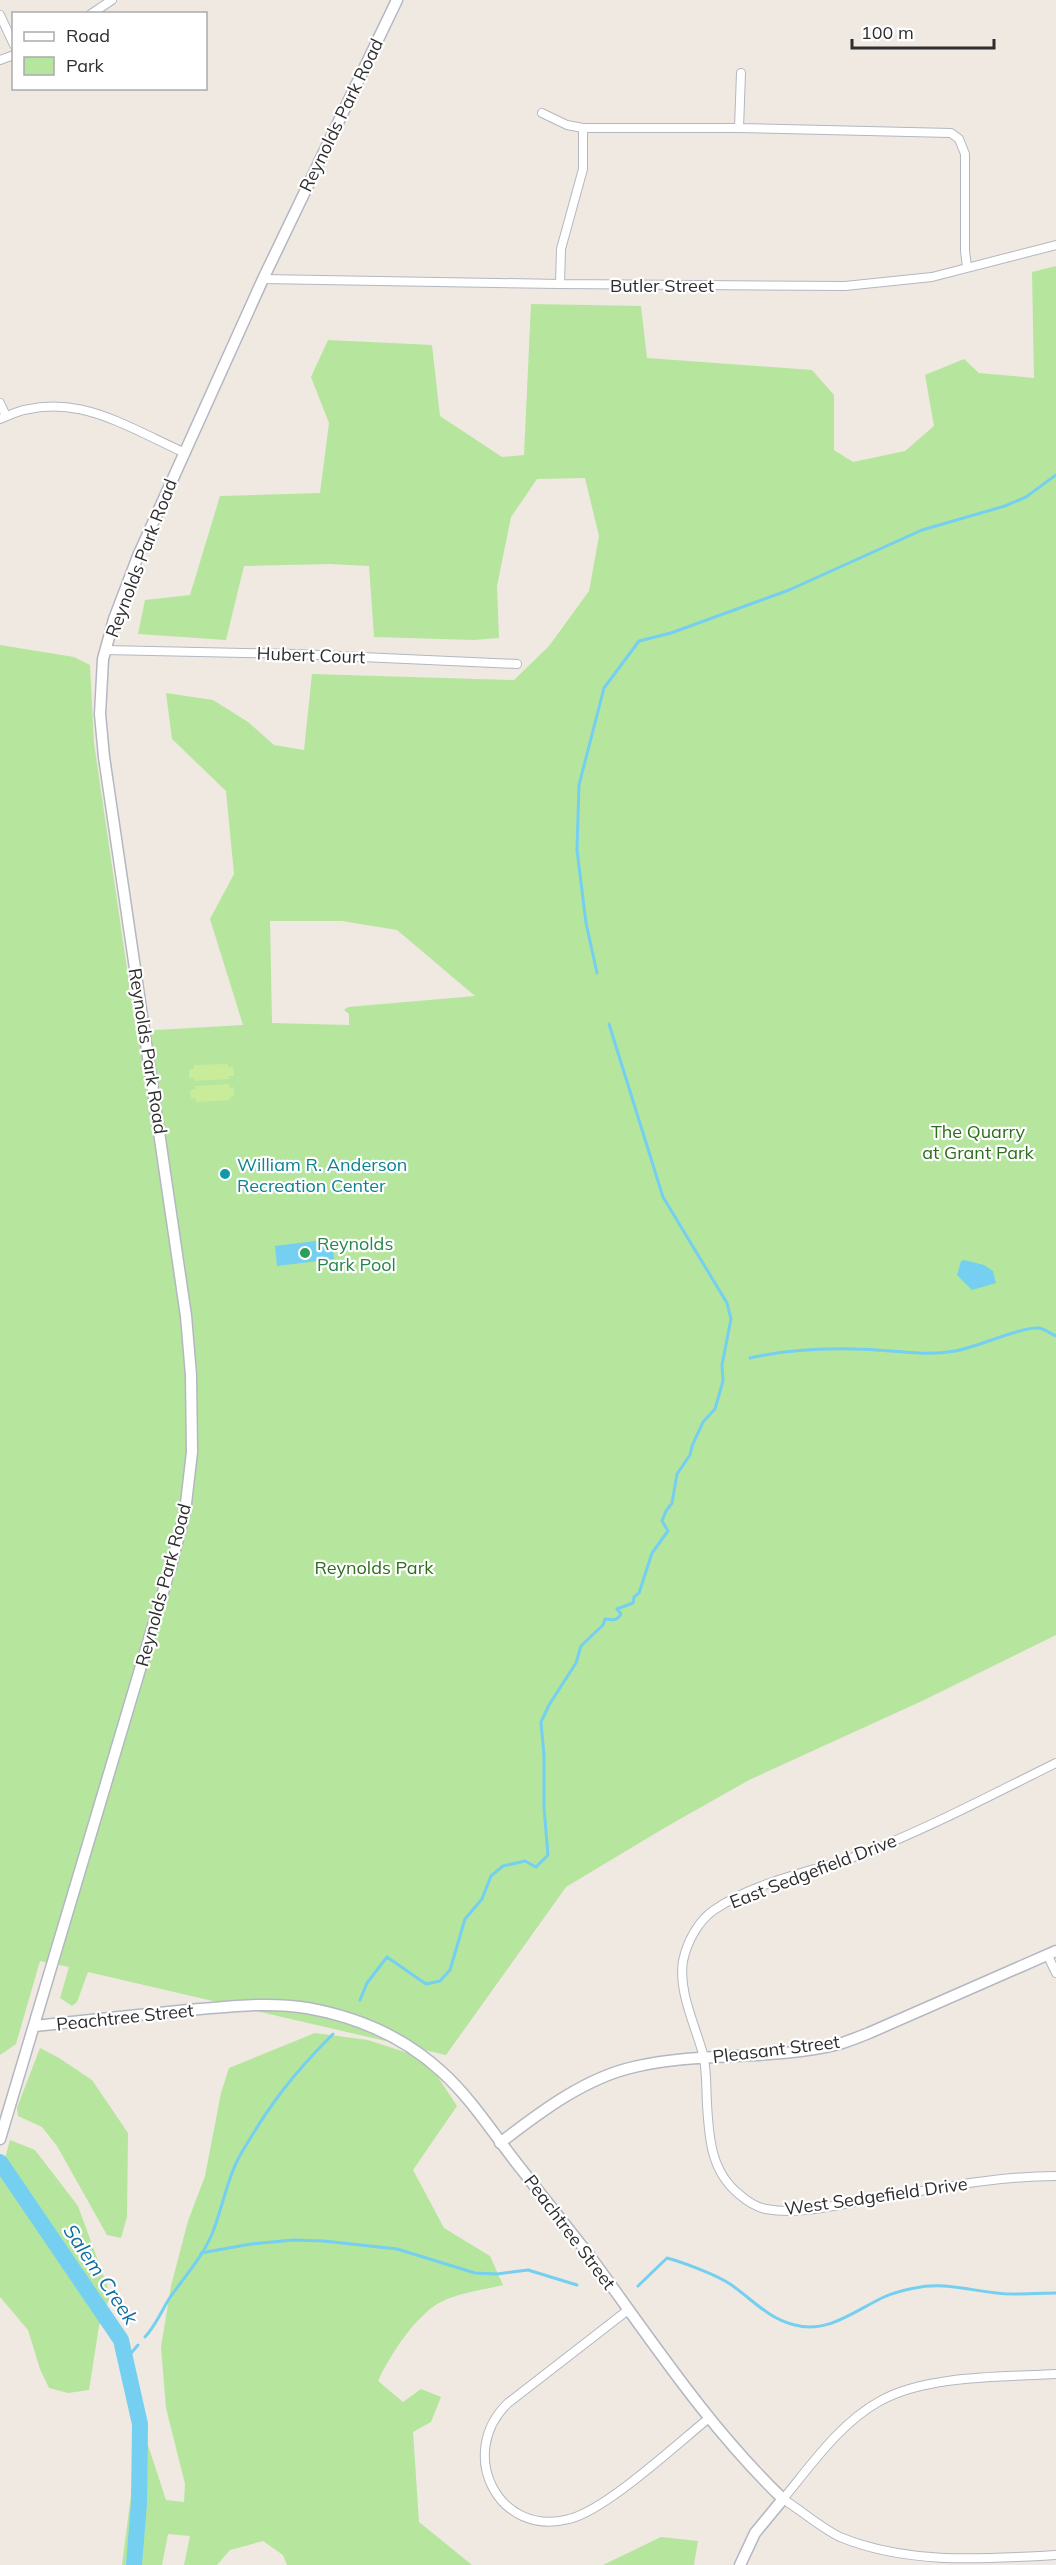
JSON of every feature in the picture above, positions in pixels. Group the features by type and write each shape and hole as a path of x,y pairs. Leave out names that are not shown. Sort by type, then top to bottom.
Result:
{"main road":[{"name":"Reynolds Park Road","path":"0,2139 172,1562 185,1512 192,1452 190,1366 183,1283 104,758 100,692 105,650 138,556 183,452 397,0"},
{"name":"Pleasant Street","path":"500,2143 537,2115 574,2092 617,2072 672,2060 798,2050 838,2044 869,2033 1052,1953"},
{"name":"Peachtree Street","path":"35,2026 259,2004 295,2006 322,2011 387,2033 421,2055 460,2091 590,2257 709,2418 743,2459 783,2499"},
{"path":"740,2565 755,2533 783,2499"}],"street":[{"path":"94,12 112,0"},
{"path":"0,15 12,41"},
{"path":"739,128 741,73"},
{"path":"542,113 567,125 584,128 739,128 951,133 959,139 965,154 965,251 968,267"},
{"path":"560,284 561,249 583,169 584,128"},
{"name":"Butler Street","path":"263,279 845,286 932,277 1056,245"},
{"path":"0,403 3,418 45,407 75,406 112,419 183,452"},
{"name":"Hubert Court","path":"105,650 296,654 517,664"},
{"name":"East Sedgefield Drive","path":"704,2057 690,2011 683,1969 687,1948 693,1935 711,1912 767,1886 902,1838 1056,1763"},
{"path":"1052,1953 1056,1972"},
{"name":"West Sedgefield Drive","path":"704,2057 709,2128 715,2162 723,2178 735,2191 748,2202 764,2209 794,2211 965,2182 1013,2176 1056,2176"},
{"path":"628,2310 508,2403 494,2419 486,2439 484,2465 499,2497 508,2507 531,2519 544,2522 570,2519 588,2511 625,2485 709,2418"},
{"path":"783,2499 831,2442 852,2421 880,2400 900,2391 934,2383 1056,2374"},
{"name":"Peachtree Street","path":"783,2499 838,2536 877,2552 916,2559 969,2562 1056,2555"}],"green space":[{"name":"Reynolds Park","path":"1056,266 1056,1635 922,1701 749,1780 566,1887 446,2055 88,1972 77,2002 72,2006 60,1998 69,1967 40,1961 16,2044 0,2055 0,645 74,657 90,665 94,743 137,1037 156,1030 243,1025 210,919 234,874 226,791 172,739 166,693 213,700 248,722 274,745 304,750 312,674 514,680 549,646 589,591 599,536 585,478 537,479 511,517 497,586 499,638 474,640 374,637 369,566 330,564 244,566 226,640 138,634 145,600 190,595 220,496 320,493 329,423 311,377 328,340 432,345 440,416 502,457 524,455 531,304 641,306 647,358 812,370 834,395 834,450 853,462 905,451 934,426 925,375 964,359 979,373 1034,378 1032,272","holes":["270,921 342,921 397,930 475,996 348,1007 344,1010 349,1014 349,1025 272,1023"]},
{"path":"228,1064 228,1067 233,1067 234,1076 229,1076 229,1079 195,1081 194,1078 189,1078 189,1069 194,1069 194,1065"},
{"path":"229,1084 229,1088 234,1087 234,1096 230,1097 230,1100 196,1102 196,1098 191,1099 190,1090 195,1089 195,1086"},
{"path":"315,2033 368,2040 426,2059 457,2106 413,2170 444,2228 490,2256 503,2285 459,2295 435,2306 406,2335 378,2381 403,2402 421,2389 441,2397 431,2422 413,2432 419,2522 472,2565 287,2565 283,2555 263,2541 230,2550 217,2565 184,2565 190,2536 168,2534 162,2565 122,2565 135,2464 145,2436 166,2500 184,2502 185,2484 166,2408 161,2347 171,2286 188,2221 205,2176 221,2093 229,2068"},
{"path":"40,2048 92,2080 128,2133 127,2217 121,2238 107,2235 57,2146 42,2127 18,2116 17,2108"},
{"path":"10,2140 35,2150 78,2206 108,2288 109,2299 99,2326 89,2390 68,2393 49,2388 40,2369 28,2330 0,2297 0,2177"},
{"path":"661,2537 698,2541 694,2565 603,2565"}],"water":[{"name":"Reynolds Park Pool","path":"332,1239 334,1259 277,1266 275,1246"},
{"path":"961,1261 984,1265 993,1271 996,1283 972,1290 957,1275"}],"waterway":[{"path":"597,973 586,923 577,850 579,785 604,688 639,641 671,633 789,590 922,530 1005,506 1026,497 1056,475"},
{"path":"360,2000 367,1983 387,1957 426,1984 440,1981 450,1970 465,1919 482,1899 491,1876 503,1866 525,1861 536,1867 548,1855 541,1722 576,1663 581,1646 603,1625 605,1619 618,1618 621,1614 617,1609 633,1603 634,1597 639,1593 652,1553 668,1531 662,1521 672,1503 677,1474 690,1455 703,1422 715,1409 723,1381 722,1365 731,1319 727,1303 663,1197 609,1024"},
{"path":"750,1358 789,1351 828,1349 942,1353 965,1349 1010,1334 1039,1328 1056,1336"},
{"path":"145,2337 208,2243 237,2162 252,2135 283,2090 333,2034"},
{"name":"Salem Creek","path":"0,2162 121,2340 140,2424 139,2503 134,2565"},
{"path":"201,2253 251,2244 293,2240 324,2241 397,2249 475,2273 497,2274 528,2270 577,2285"},
{"path":"638,2286 667,2258 724,2280 776,2318 807,2327 830,2324 887,2296 927,2286 1003,2294 1056,2293"},
{"path":"127,2358 138,2345"}],"place":[{"name":"William R. Anderson Recreation Center","path":"225,1174"},
{"name":"Reynolds Park Pool","path":"305,1253"}],"park label":[{"name":"The Quarry at Grant Park","path":"978,1141"}]}
